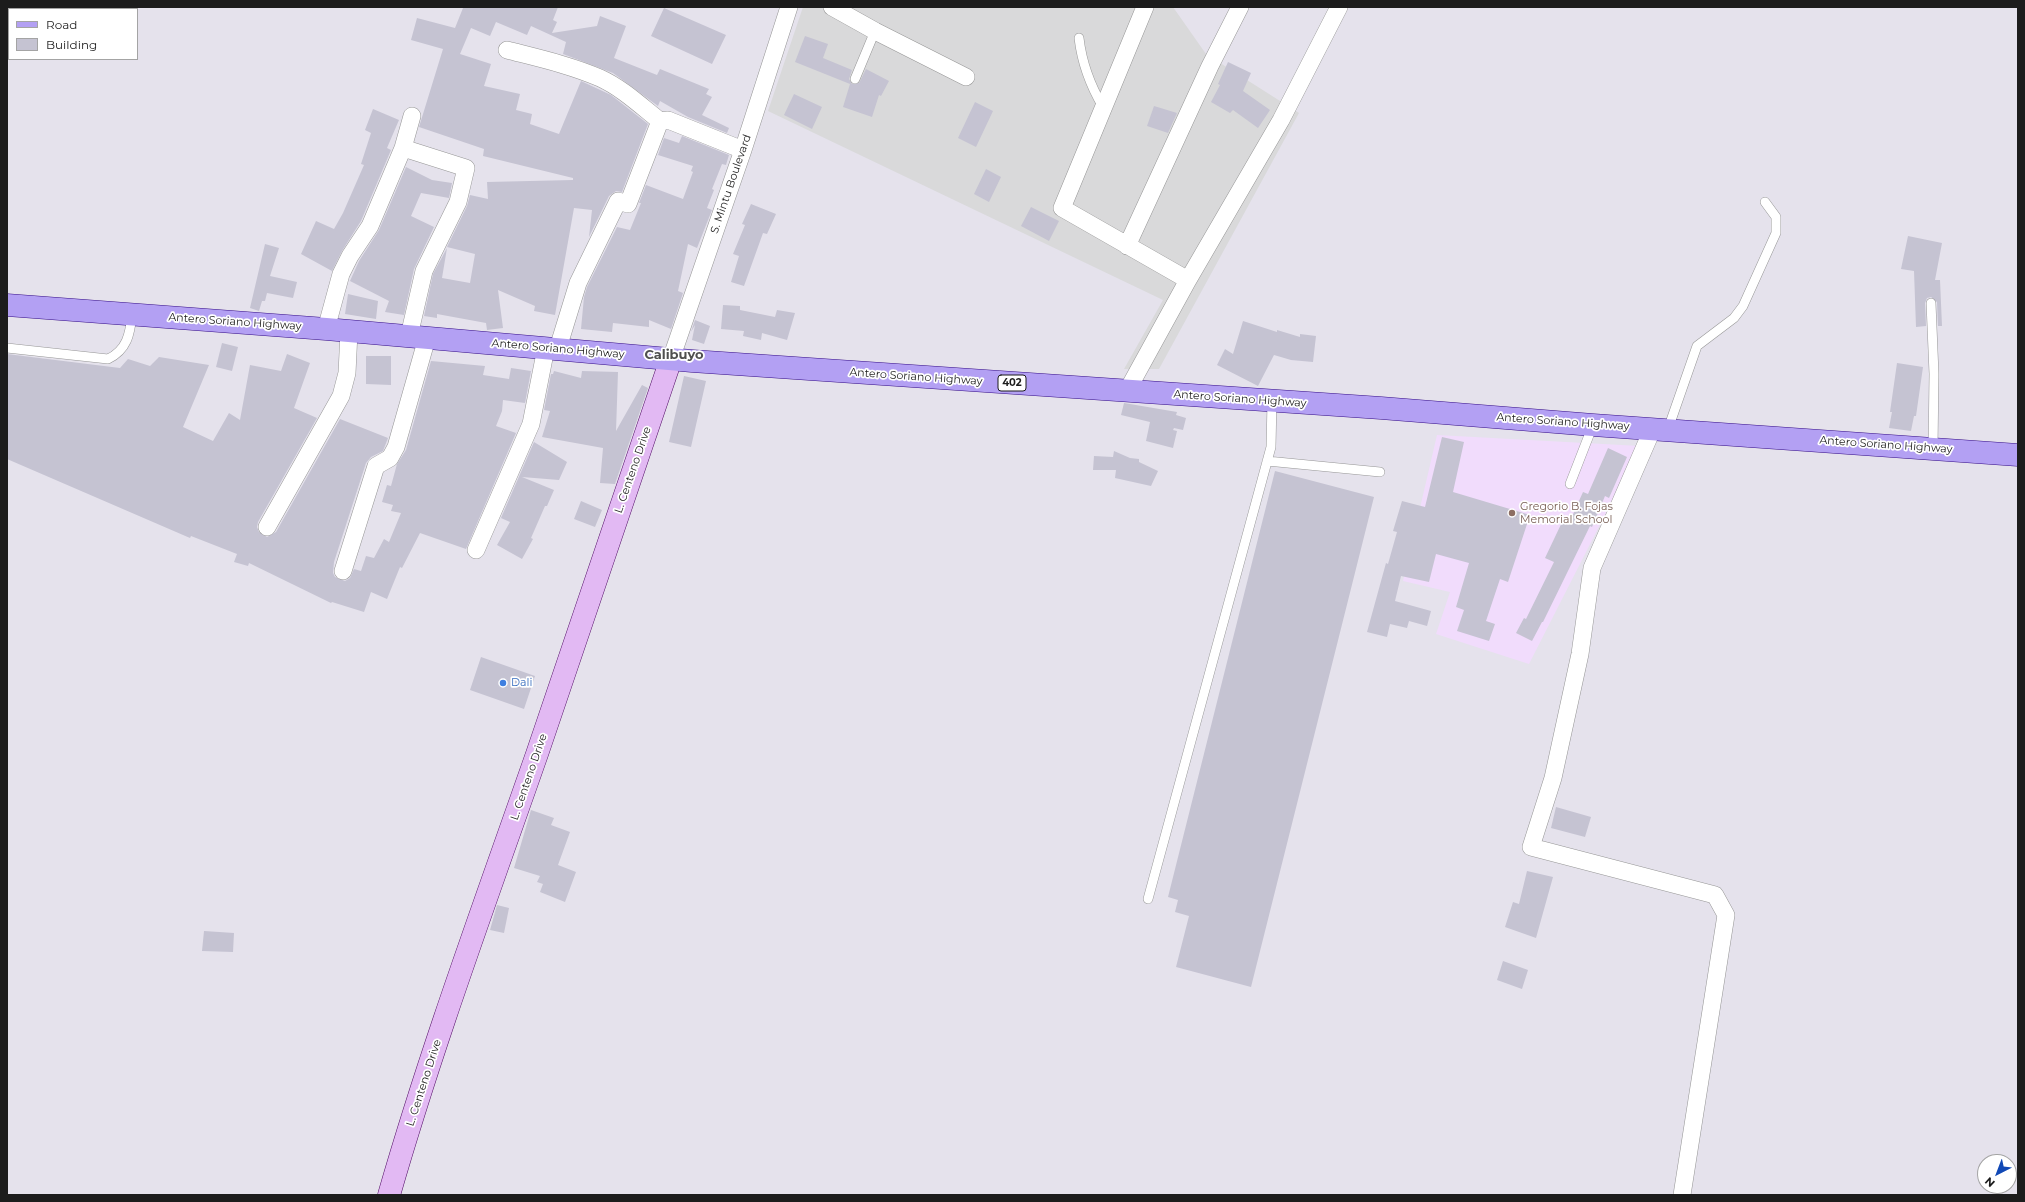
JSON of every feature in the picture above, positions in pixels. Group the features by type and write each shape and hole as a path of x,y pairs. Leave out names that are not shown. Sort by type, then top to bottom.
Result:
{"main road":[{"name":"Antero Soriano Highway","path":"7,305 326,329 552,348 671,360 1272,401 2018,455"}],"street":[{"name":"S. Mintu Boulevard","path":"671,360 743,150 789,7"},
{"path":"832,7 875,31 966,77"},
{"path":"1145,7 1062,208 1188,280"},
{"path":"1127,246 1210,66 1240,7"},
{"path":"1127,391 1188,280 1280,120 1339,7"},
{"path":"506,50 552,61 601,79 632,98 660,121 668,120 743,150"},
{"path":"326,329 341,274 350,256 370,226 403,148 412,116"},
{"path":"476,550 531,424 552,348 578,283 618,201 628,204 660,121"},
{"path":"343,571 376,466 390,458 396,446 418,337 424,271 458,202 466,168 403,148"},
{"path":"267,528 341,396 347,373 349,332"},
{"name":"L. Centeno Drive","path":"389,1195 402,1150 465,958 537,753 671,360"},
{"path":"1661,429 1592,568 1577,670 1553,778 1531,847 1715,895 1726,915 1682,1195"}],"lane":[{"path":"855,79 875,31"},
{"path":"1079,38 1082,58 1090,84 1103,108"},
{"path":"1661,429 1697,346 1734,318 1742,306 1776,233 1776,217 1766,202"},
{"path":"1930,303 1934,374 1933,449"},
{"path":"7,348 108,359 116,355 125,345 130,334 132,315"},
{"path":"1148,899 1271,447 1272,401"},
{"path":"1570,484 1593,425"},
{"path":"1267,461 1380,472"}],"shaded area":[{"path":"803,7 1173,7 1206,54 1299,113 1159,369 1124,369 1163,300 768,111"},
{"name":"Gregorio B. Fojas Memorial School","path":"1437,435 1640,446 1529,664 1436,634 1450,592 1403,581"}],"building":[{"path":"462,7 558,7 553,20 557,22 552,33 597,26 600,16 626,26 614,58 657,75 660,69 709,89 706,94 712,97 702,115 729,128 727,133 688,117 660,101 658,106 613,73 563,54 566,42 531,26 527,35 496,22 490,36 471,28 460,54 491,64 484,86 520,94 516,110 532,114 530,124 559,134 581,81 611,95 648,124 622,192 616,191 609,196 589,237 592,210 574,208 555,315 534,311 535,306 498,290 503,328 487,330 486,323 437,314 437,318 424,316 433,274 447,248 442,278 470,283 475,254 447,247 467,206 470,195 488,199 487,182 573,180 573,178 483,156 484,149 419,127 443,49 411,40 417,18 455,28 463,8"},
{"path":"664,8 726,35 712,64 651,36"},
{"path":"805,36 828,44 823,58 852,70 849,79 852,84 859,83 866,69 889,81 881,96 879,95 872,117 843,107 850,84 795,62"},
{"path":"1228,62 1251,73 1243,91 1270,110 1258,128 1233,110 1230,113 1211,102 1220,85 1218,84"},
{"path":"794,94 822,107 812,129 784,115"},
{"path":"975,102 993,111 976,147 958,138"},
{"path":"1154,106 1177,113 1168,133 1147,126"},
{"path":"373,109 399,120 387,148 391,150 361,221 342,251 332,271 301,254 316,221 334,229 343,213 364,165 361,164 371,133 365,130"},
{"path":"682,136 729,155 726,165 722,164 712,189 714,190 707,208 712,210 697,248 688,244 678,291 683,293 671,329 649,320 649,327 613,323 612,332 581,329 584,297 587,287 617,227 630,230 641,203 639,203 646,185 683,199 693,172 691,171 693,166 658,155 664,138 679,143"},
{"path":"406,167 432,180 452,183 449,198 421,193 411,216 434,227 414,269 404,315 385,312 389,301 350,281 359,261 379,230"},
{"path":"986,169 1001,177 989,202 974,194"},
{"path":"751,204 776,214 767,234 763,233 744,286 731,282 739,256 733,254 745,225 742,224"},
{"path":"1031,207 1059,221 1049,241 1021,226"},
{"path":"1908,236 1942,243 1935,280 1940,280 1942,326 1938,326 1937,302 1931,297 1927,298 1925,303 1926,326 1916,327 1914,271 1901,269"},
{"path":"265,244 279,248 270,276 297,282 293,298 267,293 265,301 262,301 259,311 250,308"},
{"path":"348,294 378,301 376,319 345,314"},
{"path":"723,305 740,306 740,310 775,317 777,310 795,313 787,340 762,333 761,340 743,336 744,331 721,329"},
{"path":"695,320 710,326 704,344 692,340 695,325 691,332"},
{"path":"1243,321 1277,332 1277,330 1300,337 1300,334 1316,336 1313,362 1291,360 1274,355 1258,386 1217,365 1225,349 1233,354"},
{"path":"222,343 238,347 232,371 216,367"},
{"path":"7,354 120,368 128,359 150,366 159,357 209,365 183,427 213,441 229,413 240,420 250,365 281,371 287,354 310,363 294,408 317,418 258,522 257,527 259,532 267,537 276,532 340,419 388,438 383,451 371,457 366,463 334,562 333,573 335,577 345,581 350,578 354,569 361,571 366,556 374,558 384,539 389,542 401,513 391,511 393,505 382,502 387,485 391,486 397,464 406,450 431,361 485,366 483,375 509,379 511,368 531,371 525,403 503,400 502,411 496,426 516,433 466,549 420,533 402,568 400,567 387,599 371,592 364,612 332,602 331,603 249,563 248,566 234,562 237,554 191,536 190,538 7,459"},
{"path":"366,356 391,356 391,385 366,384"},
{"path":"1897,363 1923,367 1916,416 1914,416 1911,431 1889,428"},
{"path":"554,371 581,378 582,371 618,372 616,431 642,385 648,388 615,484 600,483 603,448 542,437 550,411 544,410 551,374 553,374"},
{"path":"684,376 706,381 691,447 669,442"},
{"path":"1124,403 1177,412 1176,415 1186,418 1183,430 1174,428 1173,430 1177,431 1173,448 1146,441 1150,422 1121,415"},
{"path":"1442,437 1464,442 1453,492 1530,515 1508,582 1500,579 1486,621 1495,624 1489,641 1457,631 1464,610 1456,607 1469,563 1436,554 1429,582 1401,576 1395,601 1431,611 1427,626 1409,621 1407,628 1390,624 1387,637 1367,632 1386,563 1388,564 1397,532 1393,531 1402,501 1425,507"},
{"path":"534,442 567,462 559,480 522,477 554,490 547,506 545,506 531,538 533,539 522,559 497,545 510,522 501,518"},
{"path":"1608,448 1627,457 1609,498 1605,496 1592,527 1590,526 1543,622 1532,641 1516,633 1524,618 1526,619 1554,562 1545,558 1564,518 1570,521 1583,492 1588,494"},
{"path":"1114,451 1130,458 1139,459 1139,462 1158,471 1151,486 1115,478 1116,470 1093,470 1094,456 1113,457"},
{"path":"1275,471 1374,497 1251,987 1176,967 1189,916 1175,912 1178,900 1168,897"},
{"path":"581,501 602,510 595,527 574,519"},
{"name":"Dali","path":"481,657 535,676 524,709 470,690"},
{"path":"1556,807 1591,817 1585,837 1551,828"},
{"path":"531,810 554,818 551,825 570,832 558,865 576,872 565,902 540,892 543,884 537,882 540,876 514,868"},
{"path":"1527,871 1553,877 1536,938 1505,927 1513,902 1519,904"},
{"path":"497,905 509,908 504,933 490,930"},
{"path":"204,931 234,933 233,952 202,951"},
{"path":"1503,961 1528,970 1522,989 1497,980"}],"place":[{"name":"Gregorio B. Fojas Memorial School","path":"1512,513"},
{"name":"Dali","path":"503,683"}],"district":[{"name":"Calibuyo","path":"674,355"}]}
